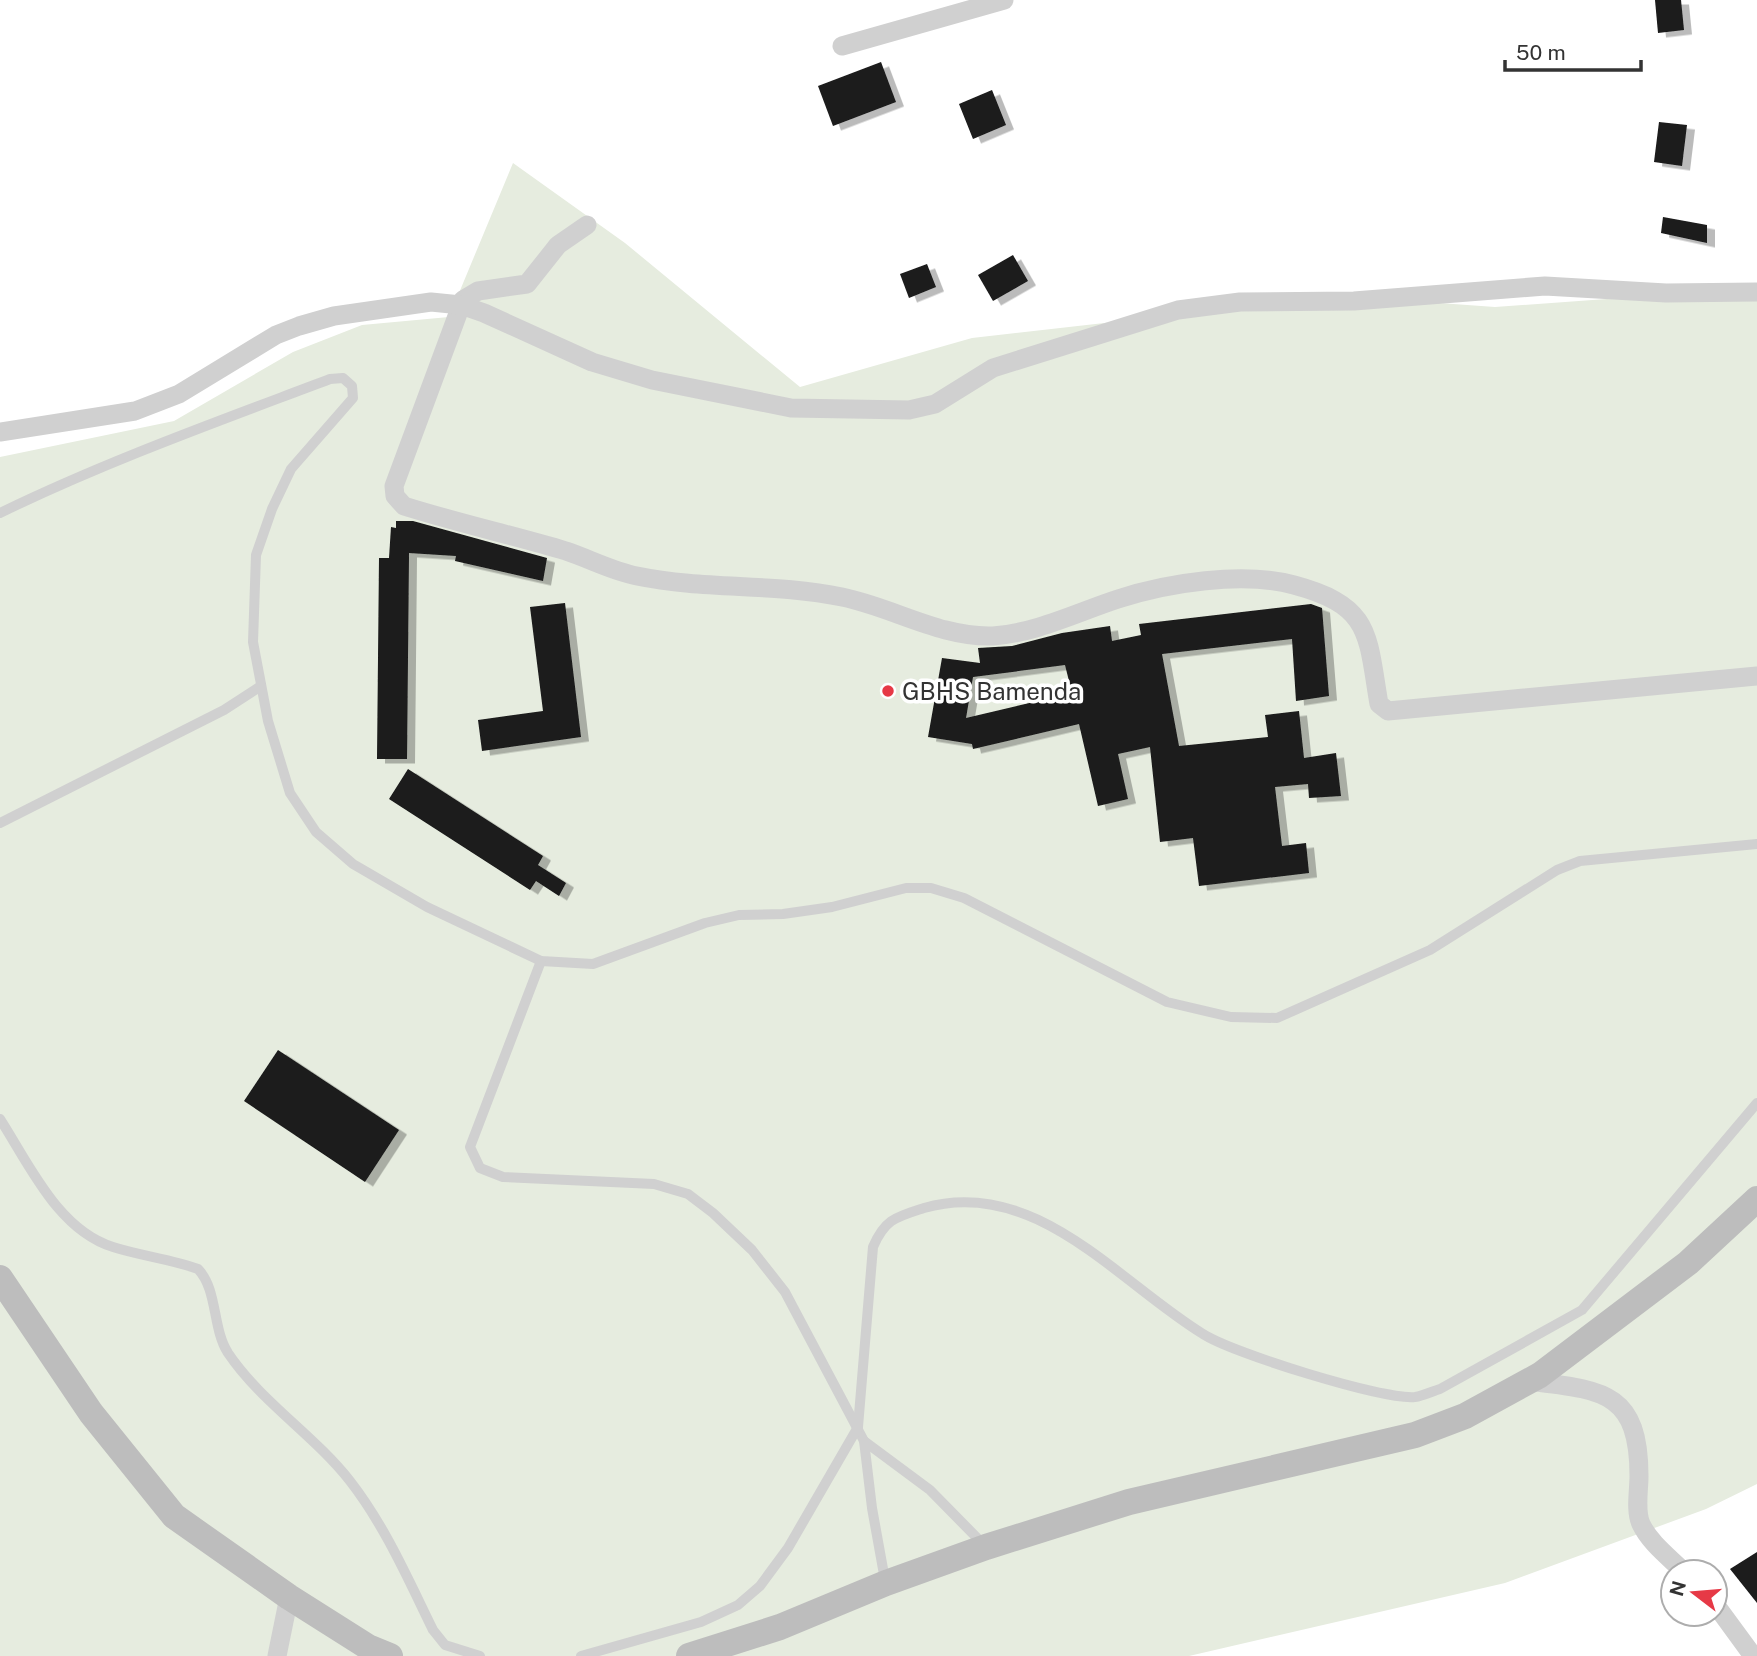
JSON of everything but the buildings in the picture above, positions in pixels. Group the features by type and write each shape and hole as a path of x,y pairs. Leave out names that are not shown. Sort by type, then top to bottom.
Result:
{"street":[{"path":"842,46 1004,0"},
{"path":"587,225 558,245 527,284 468,294 461,305 394,486 395,496 404,506 569,552 611,569 673,581 803,589 899,612 961,634 994,636 1027,630 1126,596 1178,584 1263,581 1293,584 1322,595 1359,618 1367,633 1379,704 1388,711 1757,676"},
{"path":"0,432 135,411 179,394 276,335 334,316 431,302 461,305 592,362 652,380 791,408 909,410 935,404 1004,364 1178,310 1240,302 1354,301 1545,286 1666,293 1757,292"},
{"path":"690,1656 780,1627 886,1583 986,1547 1129,1502 1415,1435 1465,1416 1528,1381 1688,1263 1757,1199"},
{"path":"0,1278 90,1413 174,1516 289,1597 369,1647 390,1656"},
{"path":"1528,1381 1586,1388 1604,1395 1620,1407 1633,1425 1639,1447 1640,1522 1652,1541 1670,1558"},
{"path":"278,1656 289,1597"},
{"path":"1729,1623 1753,1656"}],"lane":[{"path":"0,513 69,480 218,421 330,379 343,378 352,386 353,398 292,469 272,509 256,555 253,642 261,686 290,793 316,832 353,864 427,907 541,961 593,964 705,923 832,907 906,888 931,888 964,898 1167,1002 1259,1020 1277,1018 1430,950 1557,870 1580,861 1757,844"},
{"path":"0,823 224,709 261,686"},
{"path":"541,961 470,1147 480,1168 503,1177 654,1184 688,1194 752,1250 785,1292 864,1441 872,1508 886,1583"},
{"path":"581,1656 597,1654 701,1622 737,1605 760,1586 788,1548 858,1427 873,1247 881,1228 898,1216 950,1201 995,1205 1037,1218 1082,1244 1204,1335 1244,1353 1289,1367 1387,1395 1416,1397 1452,1383 1582,1310 1757,1103"},
{"path":"0,1119 62,1213 88,1235 111,1247 198,1269 207,1278 212,1307 226,1350 248,1379 348,1479 382,1529 433,1630 445,1645 480,1656"},
{"path":"864,1441 930,1490 986,1547"}],"shaded area":[{"path":"513,163 625,243 800,387 972,338 1342,296 1495,307 1757,288 1757,1484 1706,1509 1505,1583 1189,1656 0,1656 0,457 174,421 293,352 362,325 449,317"}],"place":[{"name":"GBHS Bamenda","path":"888,691"}]}
